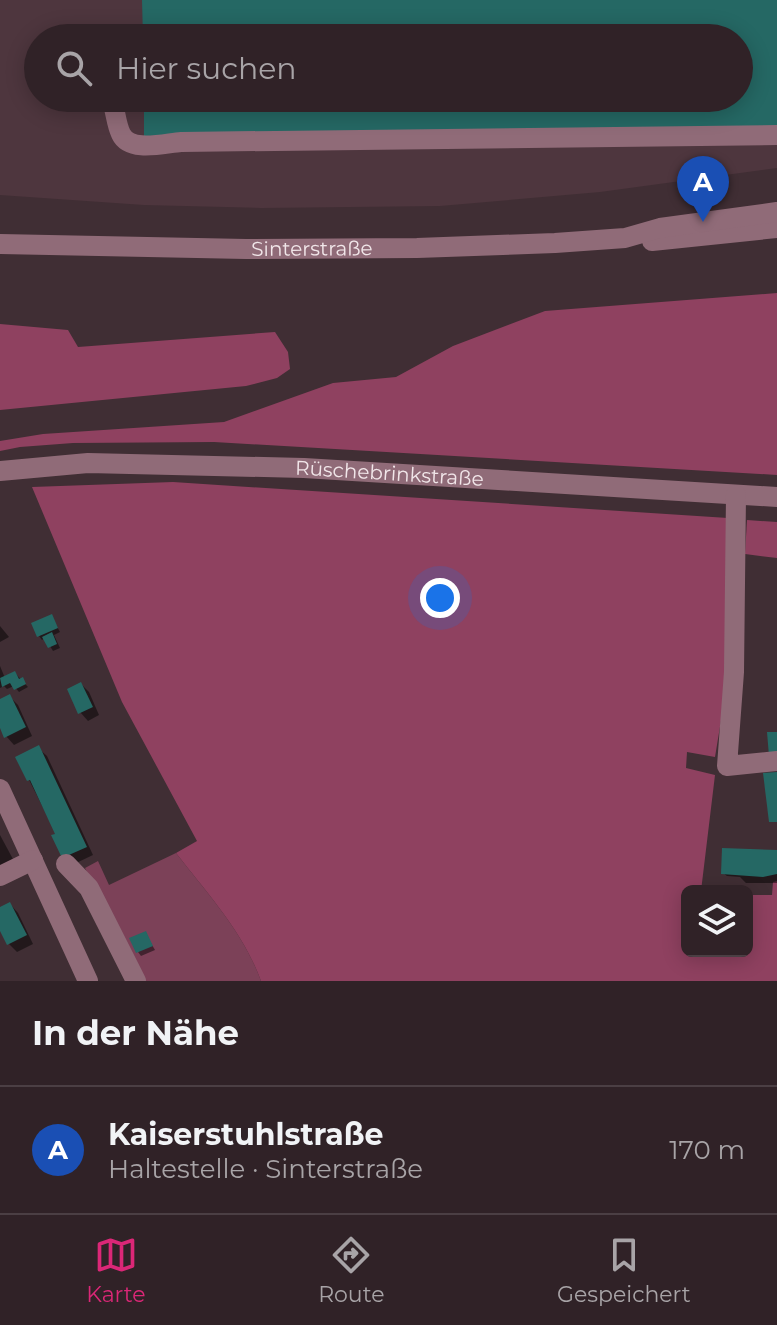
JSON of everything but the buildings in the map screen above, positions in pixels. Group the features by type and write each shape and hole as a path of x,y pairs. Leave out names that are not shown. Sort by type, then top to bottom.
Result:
{"street":[{"path":"115,112 121,135 139,145 777,135"},
{"name":"Sinterstraße","path":"625,238 660,228 777,212"},
{"name":"Sinterstraße","path":"0,244 246,249 401,248 625,238 641,241 680,240 777,228"},
{"name":"Rüschebrinkstraße","path":"0,471 88,463 304,468 777,497"},
{"path":"736,495 734,672 727,766 777,761"},
{"path":"0,789 88,981"},
{"path":"0,876 33,860"},
{"path":"66,864 89,888 136,981"}],"shaded area":[{"path":"0,0 777,0 777,168 600,192 440,206 261,208 144,205 0,195"},
{"path":"777,293 777,475 214,442 73,443 0,451 0,441 43,434 224,422 333,383 396,377 453,346 545,311"},
{"path":"0,324 68,330 78,347 275,332 288,352 290,369 277,378 246,386 0,410"},
{"path":"173,482 728,518 729,672 715,757 687,752 686,768 715,775 702,885 681,885 681,957 753,957 753,895 772,895 773,882 777,881 777,981 261,981 235,930 176,853 197,841 122,702 32,487"},
{"path":"747,520 777,522 777,558 745,554"},
{"path":"176,853 235,930 261,981 140,981 85,868 98,861 109,885"}],"place":[{"name":"Kaiserstuhlstraße","path":"703,222"}]}
